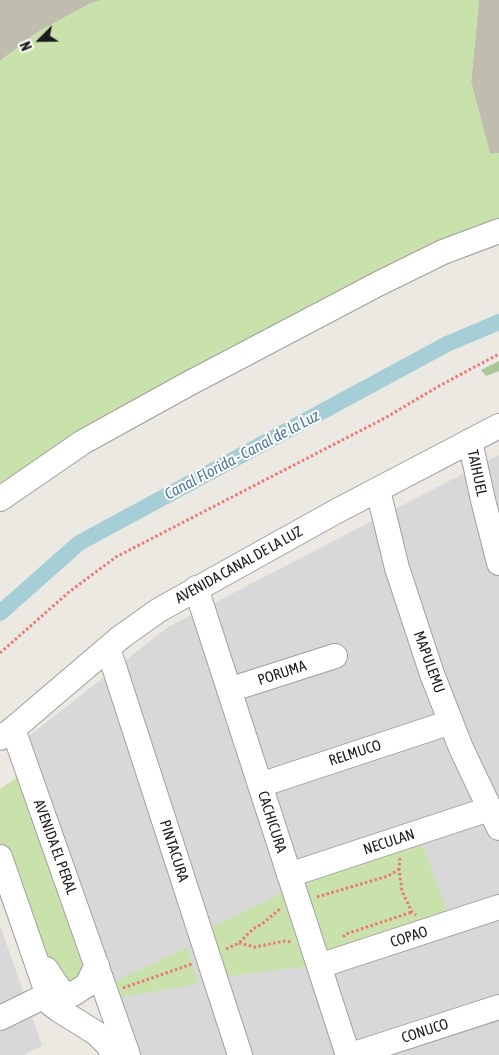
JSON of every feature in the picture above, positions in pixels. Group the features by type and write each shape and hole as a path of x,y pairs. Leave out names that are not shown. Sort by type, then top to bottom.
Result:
{"street":[{"path":"0,499 83,442 188,384 443,252 499,231"},
{"name":"AVENIDA CANAL DE LA LUZ","path":"6,733 108,648 159,610 196,588 499,426"},
{"name":"TAIHUEL","path":"470,441 499,563"},
{"name":"MAPULEMU","path":"378,490 406,597 450,722 474,779 494,818"},
{"name":"CACHICURA","path":"196,588 348,1055"},
{"name":"PINTACURA","path":"108,648 240,1055"},
{"name":"PORUMA","path":"229,690 334,656"},
{"name":"RELMUCO","path":"260,785 450,722"},
{"name":"AVENIDA EL PERAL","path":"6,733 98,965 128,1055"},
{"name":"NECULAN","path":"289,875 401,838 494,818"},
{"path":"0,857 51,1004 96,1032 109,1046 113,1055"},
{"name":"COPAO","path":"319,966 499,907"},
{"path":"35,960 44,967 60,990 68,994 77,993 87,985 98,965"},
{"path":"0,1018 47,995"},
{"name":"CONUCO","path":"351,1055 499,1007"}],"path":[{"path":"0,653 69,592 116,556 385,418 499,354"},
{"path":"401,838 400,869 402,891 412,912 433,929"},
{"path":"106,992 173,972 239,943 247,946 263,946 285,941 302,942 310,940"}],"shaded area":[{"path":"0,0 101,0 89,4 38,32 0,61"},
{"path":"479,0 499,0 499,153 490,154 471,82"},
{"path":"499,455 499,1055 135,1055 24,740 168,627"},
{"path":"0,925 42,1046 23,1055 0,1055"}],"green space":[{"path":"101,0 479,0 471,82 490,154 499,153 499,224 94,424 56,445 0,483 0,61 38,32 89,4"},
{"path":"499,361 499,371 486,376 481,370"},
{"path":"22,774 88,959 80,974 69,981 46,960 0,844 0,789"},
{"path":"421,840 449,917 331,959 304,882"},
{"path":"282,893 309,966 223,977 206,930"},
{"path":"187,947 198,984 115,998 110,984"}],"waterway":[{"name":"Canal Florida - Canal de la Luz","path":"0,613 79,543 447,344 499,322"}]}
